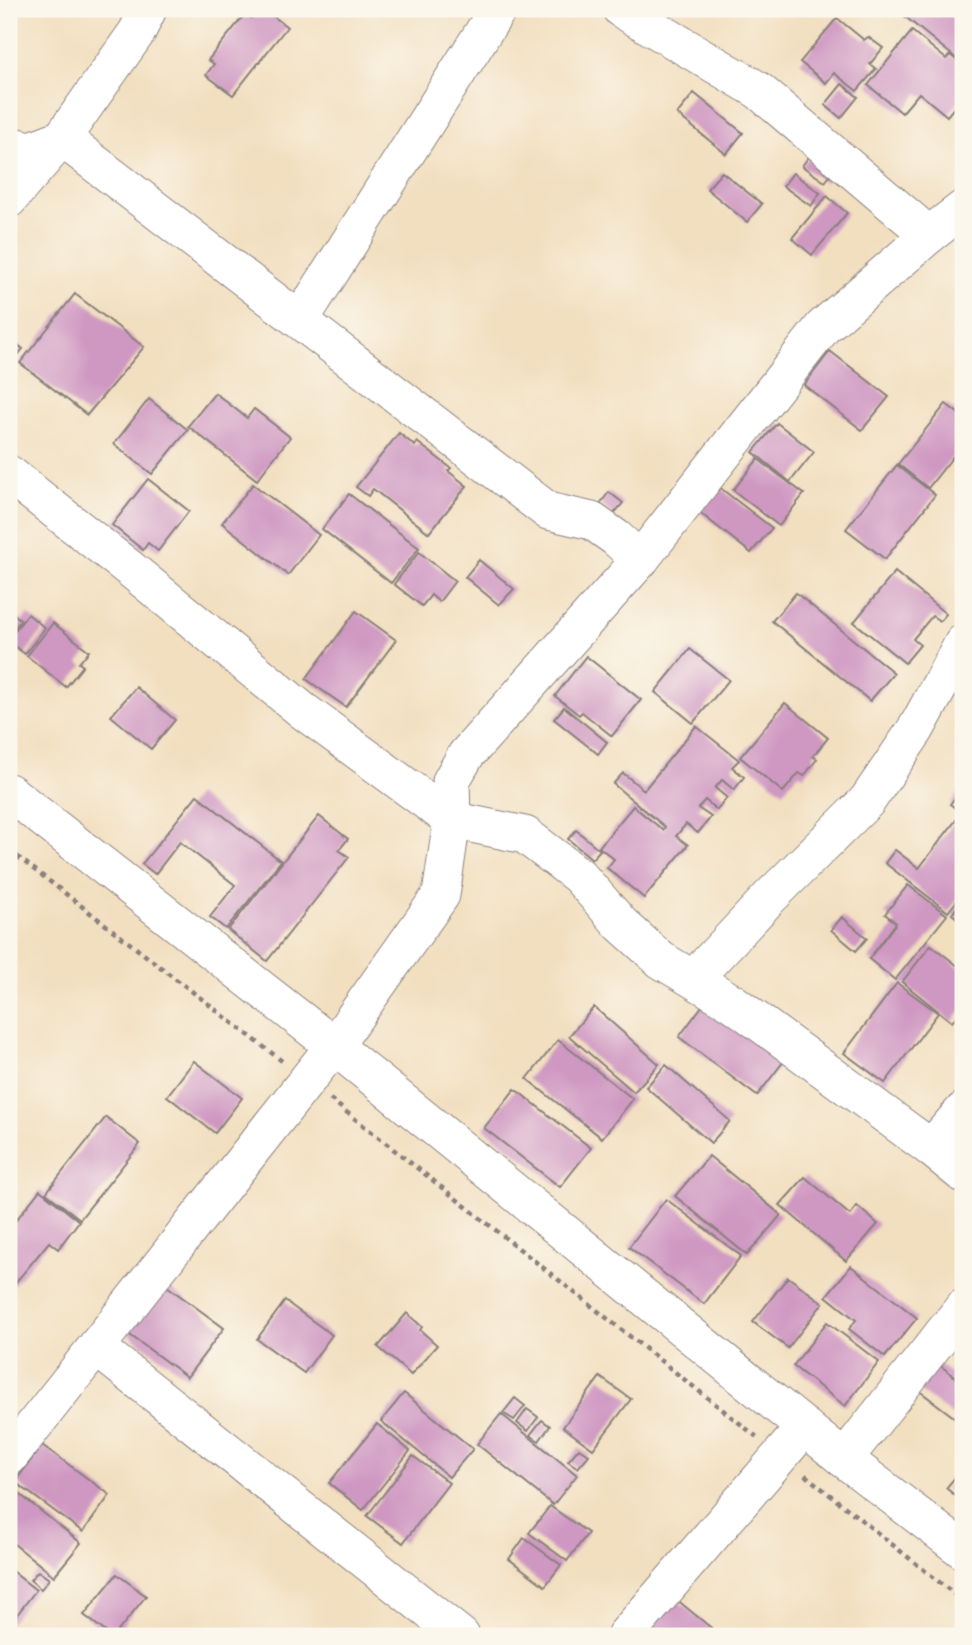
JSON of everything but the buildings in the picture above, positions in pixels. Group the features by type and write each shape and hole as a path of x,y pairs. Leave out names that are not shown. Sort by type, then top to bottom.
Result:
{"street":[{"path":"9,199 62,138 137,32 148,9"},
{"path":"300,320 498,9"},
{"path":"621,9 758,90 929,234"},
{"path":"9,145 31,150 62,138"},
{"path":"62,138 548,511 592,521 640,560"},
{"path":"9,1457 334,1046 441,895 452,820 451,781 466,755 640,560 823,327 929,234 963,209"},
{"path":"9,474 302,710 452,820 525,835 579,876 621,924 661,960 733,1003 963,1174"},
{"path":"694,978 770,897 867,801 916,729 963,643"},
{"path":"9,792 334,1046 844,1459 963,1550"},
{"path":"931,1148 963,1111"},
{"path":"844,1459 963,1308"},
{"path":"96,1347 461,1636"},
{"path":"625,1636 805,1427"}],"path":[{"path":"9,850 307,1080 963,1601"}]}
